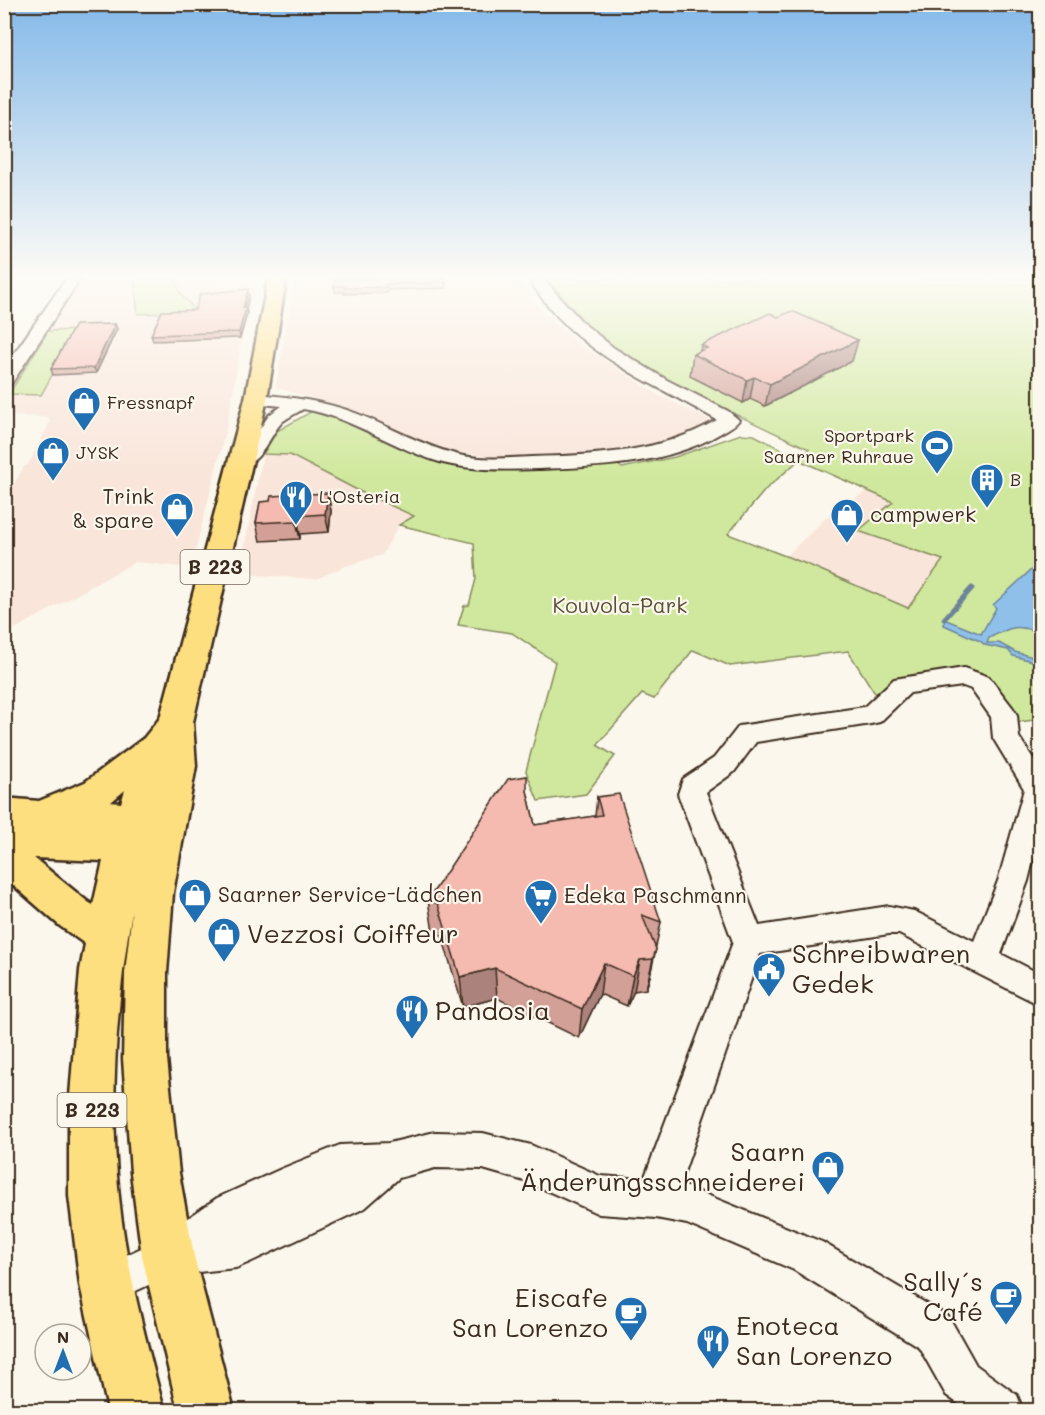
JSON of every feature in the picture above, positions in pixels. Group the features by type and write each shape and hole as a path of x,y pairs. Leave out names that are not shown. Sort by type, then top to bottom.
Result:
{"main road":[{"name":"B 223","path":"206,1410 168,1256 155,1173 145,1059 146,973 153,893 148,830 166,734 204,616 256,399 265,345"},
{"path":"40,816 98,792 166,734"},
{"path":"4,813 148,830"},
{"name":"B 223","path":"136,1410 106,1285 94,1196 92,1109 101,970 106,935 119,871 148,830"},
{"path":"4,840 73,846 148,830"},
{"path":"4,844 21,870 74,914 106,935"}],"street":[{"path":"4,382 28,345"},
{"path":"256,399 318,406 447,458 486,464 591,462 619,459 684,443 716,430 730,420 662,385 597,345"},
{"path":"240,460 260,444 275,419 298,404"},
{"path":"656,1198 749,942 692,794 693,787 724,765 748,733 871,716 903,685 964,676 980,682 1004,715 1006,738 1039,791 1017,863 982,961"},
{"path":"749,942 889,920 903,921 1041,990"},
{"path":"106,1285 168,1256 236,1248 352,1196 389,1162 435,1150 483,1151 531,1164 599,1196 656,1198 688,1205 808,1256 934,1332 961,1380 1002,1410"}],"shaded area":[{"path":"39,345 241,345 227,425 191,568 135,562 6,634 5,501 24,466 28,465 50,422 48,417 5,416 4,401"},
{"path":"283,345 581,345 657,394 708,419 709,422 706,426 681,437 653,446 599,455 505,459 449,451 324,402 278,388 276,385"},
{"path":"263,454 290,455 361,492 415,516 399,525 382,555 346,566 316,579 239,574"},
{"name":"campwerk","path":"868,490 894,502 858,531 943,560 908,608 786,556 825,519"}],"green space":[{"path":"39,345 69,345 41,395 9,394"},
{"name":"Kouvola-Park","path":"611,345 1040,345 1040,719 1013,723 965,672 882,697 874,692 848,651 730,666 693,650 654,699 642,694 597,745 615,756 586,794 538,801 526,771 555,662 512,633 458,625 464,606 469,605 476,579 474,543 399,525 414,516 361,492 290,455 263,454 277,431 314,410 459,467 617,464 622,468 675,457 741,434 754,435 800,459 809,449 644,371","holes":["799,460 893,502 858,531 943,560 908,608 809,565 728,534 766,489"]}],"water":[{"path":"1032,569 1040,573 1040,634 1026,628 1014,628 989,638 987,643 999,643 1015,652 1040,659 1040,663 1013,656 1008,650 985,645 944,625 944,619 981,634 996,608 993,605"}],"building":[{"path":"64,345 105,345 94,368 51,369"},
{"path":"701,345 848,345 770,384 754,377 747,380 693,354 707,348"},
{"path":"328,493 325,514 297,516 296,521 256,523 260,502 270,501 271,496"},
{"name":"Edeka Paschmann","path":"527,776 527,791 535,825 602,815 597,797 619,794 661,922 642,915 656,949 653,959 640,960 633,976 604,963 582,1009 495,968 460,977 438,904 428,900 508,779"}],"waterway":[{"path":"944,619 972,588"}],"place":[{"name":"Fressnapf","path":"84,432"},
{"name":"Sportpark Saarner Ruhraue","path":"937,475"},
{"name":"JYSK","path":"53,482"},
{"name":"B","path":"987,509"},
{"name":"L'Osteria","path":"296,526"},
{"name":"Trink & spare","path":"177,538"},
{"name":"campwerk","path":"847,544"},
{"name":"Saarner Service-Lädchen","path":"195,924"},
{"name":"Edeka Paschmann","path":"541,925"},
{"name":"Vezzosi Coiffeur","path":"224,963"},
{"name":"Schreibwaren Gedek","path":"769,998"},
{"name":"Pandosia","path":"412,1040"},
{"name":"Saarn Änderungsschneiderei","path":"828,1196"},
{"name":"Sally´s Café","path":"1006,1326"},
{"name":"Eiscafe San Lorenzo","path":"631,1342"},
{"name":"Enoteca San Lorenzo","path":"713,1370"}]}
